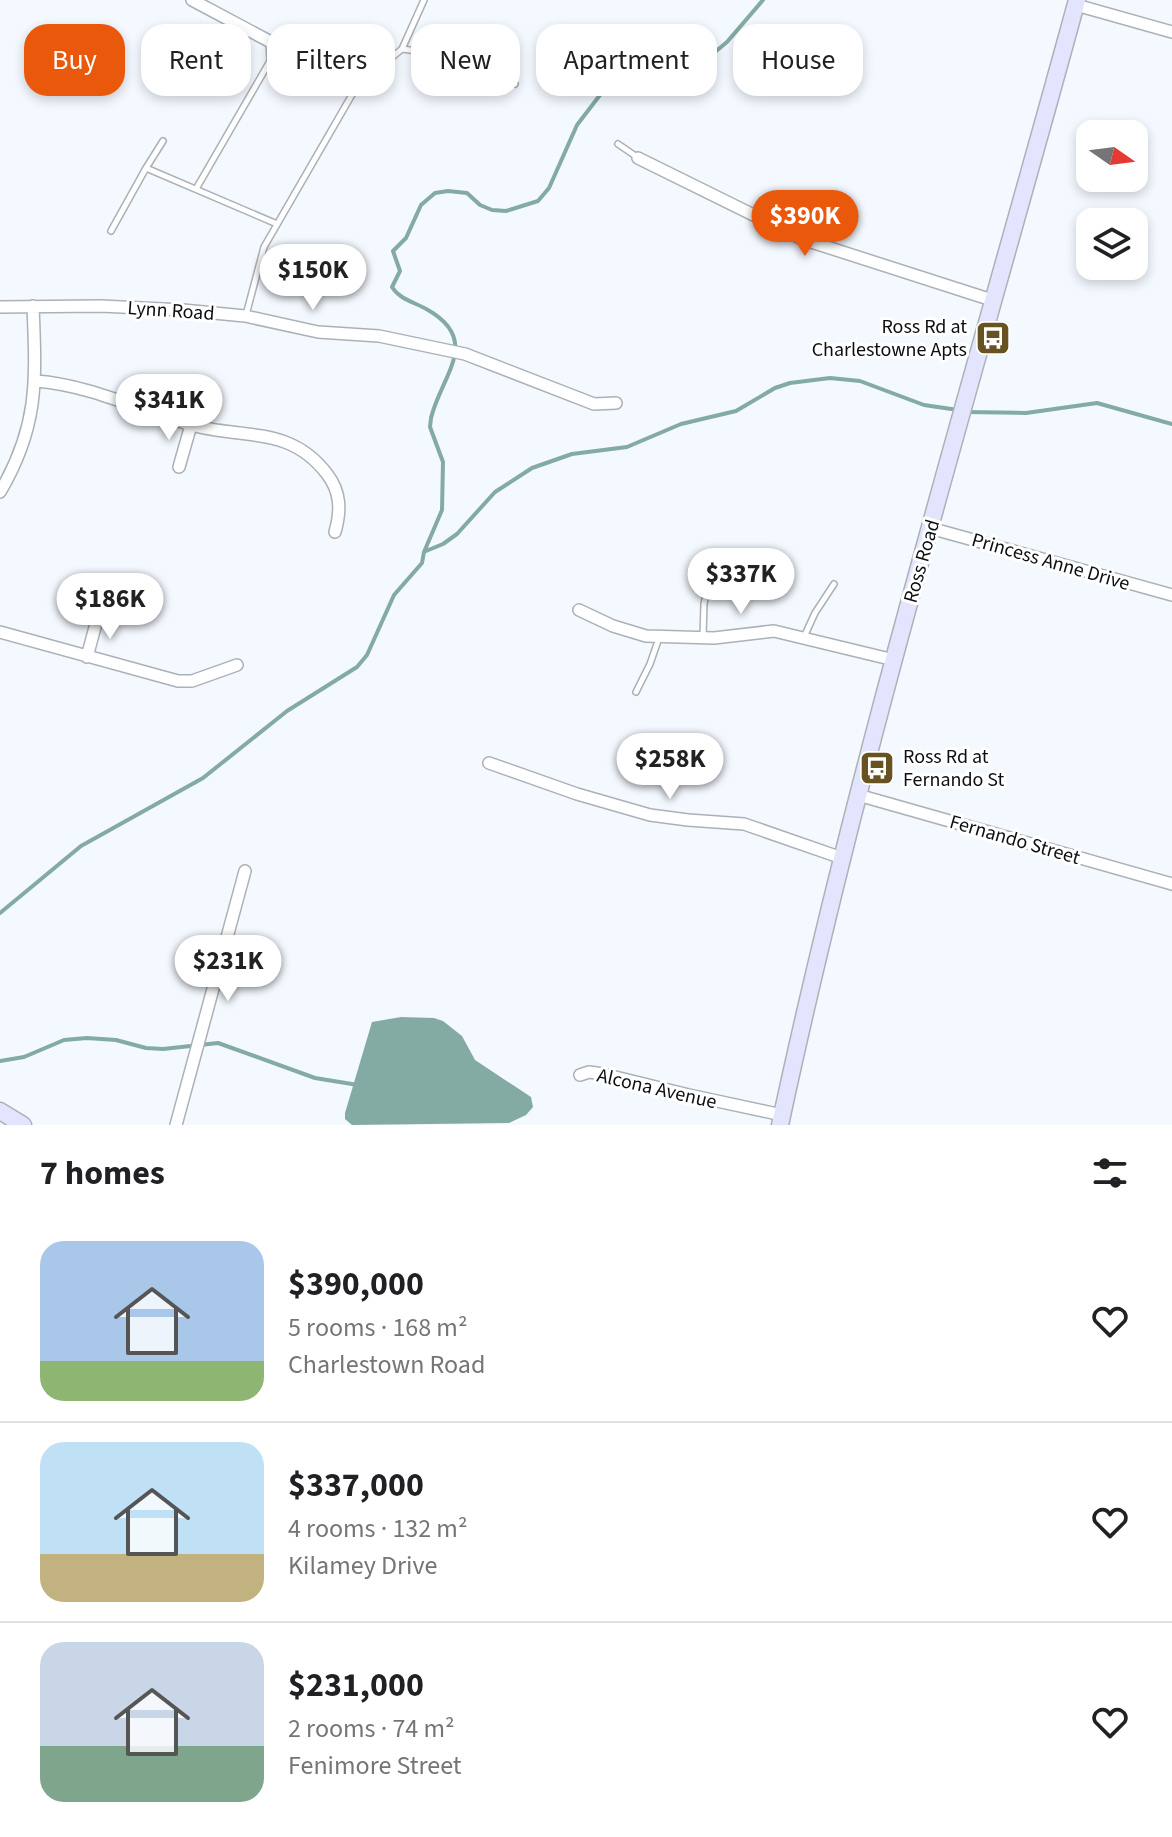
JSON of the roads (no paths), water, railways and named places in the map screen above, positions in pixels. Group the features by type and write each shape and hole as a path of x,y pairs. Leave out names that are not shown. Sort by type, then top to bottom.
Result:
{"street":[{"path":"192,0 267,40"},
{"path":"1076,2 1172,32"},
{"name":"Ross Road","path":"781,1120 858,795 1076,2"},
{"path":"638,158 802,239 995,301"},
{"path":"0,492 18,460 28,430 36,381 33,306"},
{"name":"Lynn Road","path":"0,307 141,307 245,316 318,332 414,341 465,354 594,404 616,403"},
{"path":"36,381 73,385 191,425 279,439 308,454 319,464 337,492 339,519 335,532"},
{"path":"179,467 191,425"},
{"name":"Princess Anne Drive","path":"930,528 1172,595"},
{"path":"579,610 622,629 659,637 703,638 774,631 894,660"},
{"path":"87,657 98,616"},
{"path":"0,632 178,681 192,681 237,665"},
{"path":"489,763 577,794 650,815 744,824 842,858"},
{"name":"Fernando Street","path":"858,795 1172,884"},
{"path":"176,1125 245,871"},
{"name":"Alcona Avenue","path":"580,1075 589,1072 603,1074 781,1120"},
{"path":"0,1111 23,1125"}],"lane":[{"path":"245,316 264,247 277,224 357,86 402,49 424,0"},
{"path":"402,49 411,50"},
{"path":"196,189 267,66"},
{"path":"111,231 163,141"},
{"path":"618,144 638,158"},
{"path":"146,168 277,224"},
{"path":"703,638 704,604 713,563"},
{"path":"804,637 834,584"},
{"path":"636,692 659,637"}],"waterway":[{"path":"0,913 81,846 203,778 287,711 357,667 367,655 394,595 422,563 442,510 443,462 430,427 431,418 454,360 455,347 453,334 444,322 403,298 392,287 400,271 393,251 406,238 421,205 435,193 448,191 467,193 480,205 492,210 506,211 538,201 549,188 577,125 618,78 638,67 668,60 709,57 727,42 763,0"},
{"path":"426,551 457,534 495,492 532,468 572,454 627,447 681,424 736,411 775,388 790,383 830,378 860,381 924,405 958,410"},
{"path":"966,412 1026,413 1097,403 1172,424"},
{"path":"0,1061 24,1057 64,1040 87,1038 163,1049 218,1043 315,1078 358,1085"}],"place":[{"name":"Ross Rd at Charlestowne Apts","path":"993,338"},
{"name":"Ross Rd at Fernando St","path":"877,768"}]}
